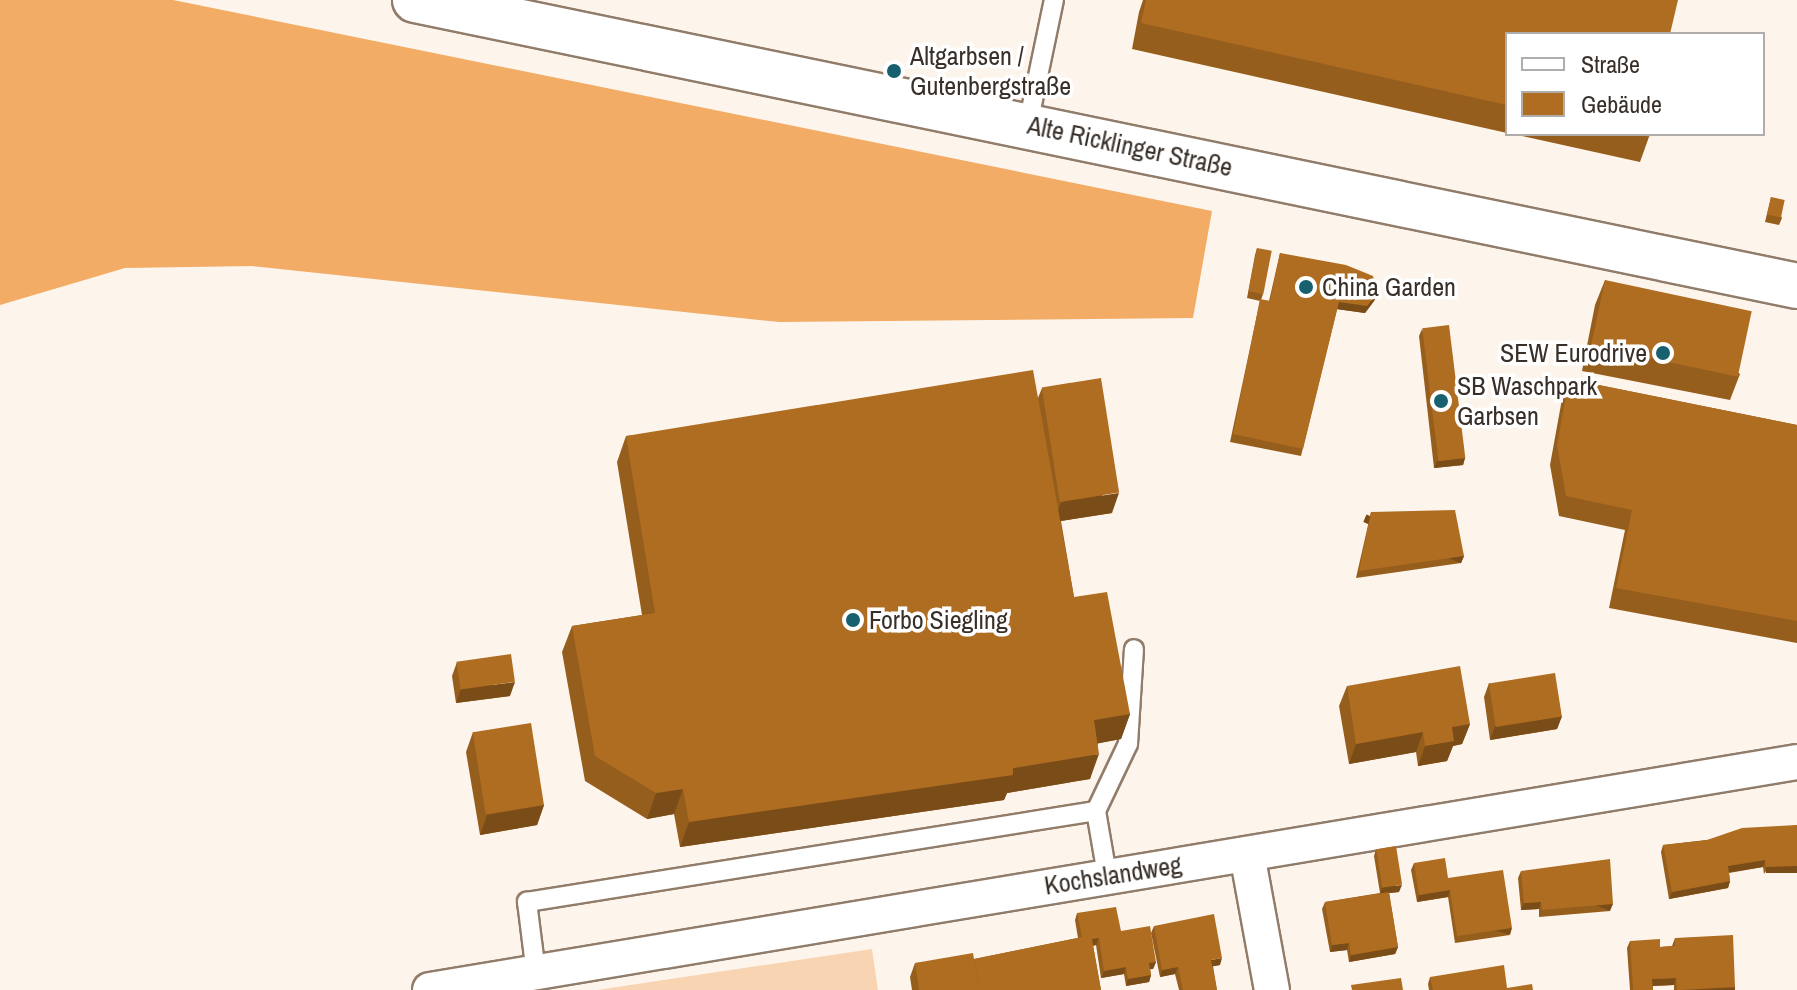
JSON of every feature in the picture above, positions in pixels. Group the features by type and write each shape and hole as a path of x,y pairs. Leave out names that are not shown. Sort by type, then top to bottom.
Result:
{"street":[{"name":"Alte Ricklinger Straße","path":"415,0 1028,124 1797,286"},
{"name":"Kochslandweg","path":"430,990 1797,762"},
{"path":"1247,854 1272,990"}],"lane":[{"path":"1028,124 1054,0"},
{"path":"1107,875 1096,811 1128,744 1134,649"},
{"path":"536,973 527,902 1096,811"}],"shaded area":[{"path":"0,0 173,0 1212,211 1193,318 779,322 252,266 125,268 0,305"},
{"path":"872,949 878,990 597,990"}],"building":[{"path":"1146,0 1678,0 1670,32 1505,32 1505,105 1141,23"},
{"path":"1771,197 1785,200 1781,218 1767,215"},
{"path":"1257,248 1272,251 1263,294 1249,291"},
{"path":"1280,253 1346,265 1373,276 1377,294 1367,306 1339,302 1303,449 1233,434 1260,299 1270,301"},
{"path":"1605,280 1752,311 1738,377 1591,346"},
{"name":"SB Waschpark Garbsen","path":"1449,325 1465,458 1439,461 1422,328"},
{"name":"Forbo Siegling","path":"1033,370 1074,597 1107,592 1130,714 1094,720 1099,754 1013,768 1013,775 689,822 683,789 656,793 595,756 572,626 655,613 626,436"},
{"path":"1101,378 1119,493 1060,502 1042,387"},
{"path":"1569,379 1797,425 1797,621 1616,588 1632,510 1566,496 1557,445"},
{"path":"1455,510 1464,556 1359,571 1371,512"},
{"path":"511,654 515,682 460,689 457,662"},
{"path":"1460,666 1470,724 1452,727 1454,741 1425,746 1423,732 1356,744 1347,686"},
{"path":"1555,673 1562,716 1496,727 1489,683"},
{"path":"531,723 544,805 486,814 473,732"},
{"path":"1797,825 1797,866 1766,867 1765,860 1728,866 1730,881 1672,892 1663,845 1707,840 1742,828"},
{"path":"1396,846 1402,885 1382,888 1376,849"},
{"path":"1445,858 1448,878 1503,870 1512,928 1457,936 1450,890 1419,895 1414,863"},
{"path":"1610,859 1613,904 1542,910 1541,902 1524,903 1521,871"},
{"path":"1389,892 1398,947 1351,955 1349,943 1332,945 1325,902"},
{"path":"1116,907 1121,931 1150,926 1156,962 1149,963 1151,975 1128,979 1126,967 1104,971 1099,938 1092,939 1101,990 979,990 974,959 1082,937 1077,913"},
{"path":"1214,914 1222,958 1211,960 1217,990 1183,990 1178,967 1162,970 1154,926"},
{"path":"1733,935 1735,987 1677,990 1676,978 1652,979 1653,990 1633,990 1630,941 1660,939 1660,947 1675,946 1675,938"},
{"path":"973,953 979,990 919,990 915,963"},
{"path":"1504,965 1507,988 1532,984 1533,990 1433,990 1430,977"},
{"path":"1401,978 1403,990 1352,990 1351,985"}],"place":[{"name":"Altgarbsen / Gutenbergstraße","path":"894,71"},
{"name":"China Garden","path":"1306,287"},
{"name":"SEW Eurodrive","path":"1663,353"},
{"name":"SB Waschpark Garbsen","path":"1441,401"},
{"name":"Forbo Siegling","path":"853,620"}]}
